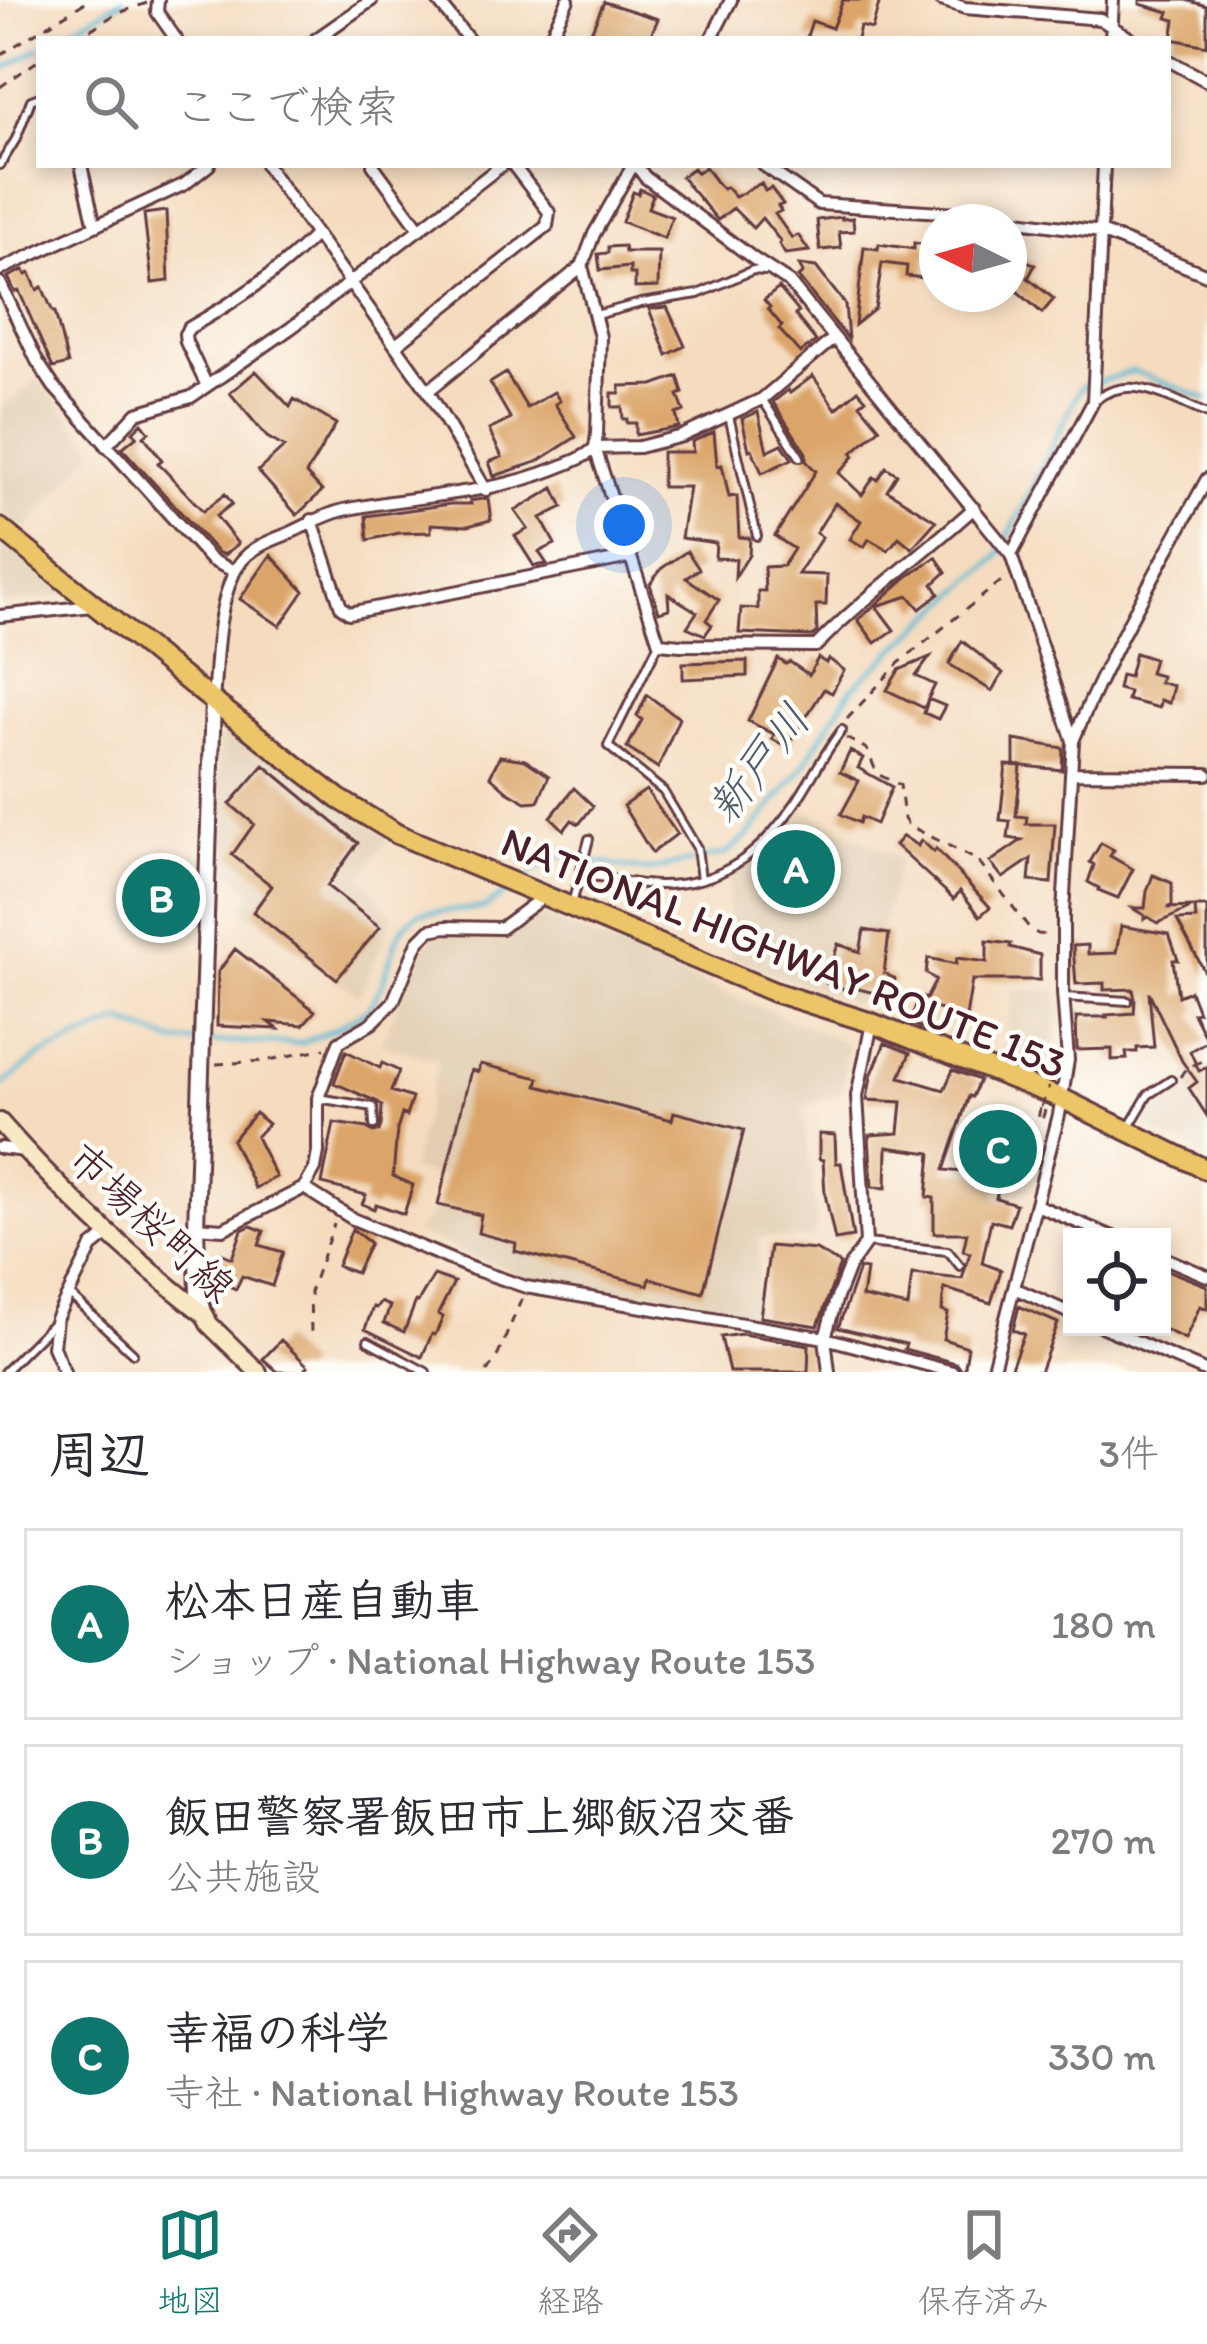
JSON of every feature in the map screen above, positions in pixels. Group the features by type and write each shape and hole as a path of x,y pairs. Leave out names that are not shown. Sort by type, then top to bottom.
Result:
{"highway":[{"name":"NATIONAL HIGHWAY ROUTE 153","path":"0,528 365,816 431,851 774,992 872,1023 1053,1096 1207,1170"}],"main road":[{"name":"市場桜町線","path":"0,1122 108,1234 205,1315 258,1372"}],"street":[{"path":"320,36 372,0"},
{"path":"437,0 466,36"},
{"path":"550,36 568,0"},
{"path":"713,36 731,0"},
{"path":"940,0 965,8 1100,19 1111,33"},
{"path":"1111,33 1113,0"},
{"path":"157,1 157,12 174,36"},
{"path":"1171,61 1207,81"},
{"path":"82,168 95,226"},
{"path":"0,270 185,184 205,168"},
{"path":"268,168 428,392 486,490"},
{"path":"375,168 420,229"},
{"path":"106,446 137,412 191,397 498,168"},
{"path":"396,345 547,226 549,212 515,168"},
{"path":"428,392 582,266 594,234 633,168"},
{"path":"638,168 789,282 1010,554 1072,741 1063,936 1069,1060 1053,1096 1036,1205 992,1372"},
{"path":"767,168 819,204 957,213 1101,232 1207,275"},
{"path":"1010,554 1093,398 1104,168"},
{"path":"207,386 187,342 189,328 238,300 316,234"},
{"path":"582,266 600,337 595,448 659,643 816,646 850,611 974,508"},
{"path":"0,284 46,376 211,560 235,571"},
{"path":"205,1315 198,1292 196,1228 214,700 220,619 235,571 247,554 342,510 486,490 537,476 585,457 595,448 640,447 682,436 762,399 833,338"},
{"path":"1072,741 1126,629 1201,504 1207,479"},
{"path":"312,520 340,607 349,614 630,557"},
{"path":"0,616 96,606"},
{"path":"1072,773 1207,774"},
{"path":"196,1228 223,1229 304,1188 318,1152 318,1098 339,1042 372,1023 392,1002 412,951 430,931 501,928 538,895"},
{"path":"829,1372 825,1338 849,1267 866,1243 857,1096 872,1023"},
{"path":"0,1148 25,1151"},
{"path":"304,1188 353,1219 526,1287 825,1338 953,1372"},
{"path":"1036,1205 1091,1228"},
{"path":"64,1372 53,1347 56,1319 92,1247 108,1234"},
{"path":"1171,1261 1207,1276"},
{"path":"1013,1288 1063,1310"},
{"path":"1124,1336 1207,1372"}],"lane":[{"path":"0,165 31,100 36,99"},
{"path":"596,315 698,294 753,270 772,271"},
{"path":"1093,398 1128,386 1207,414"},
{"path":"762,399 800,457"},
{"path":"727,413 757,536"},
{"path":"659,643 608,746 663,791 698,848 701,874"},
{"path":"582,872 658,885 724,872 764,844 842,730"},
{"path":"571,908 589,838"},
{"path":"1064,998 1128,1001"},
{"path":"1127,1130 1148,1095 1171,1080"},
{"path":"318,1098 373,1108 374,1125"},
{"path":"866,1243 948,1251 960,1266"},
{"path":"69,1294 134,1353"},
{"path":"4,1372 56,1319"},
{"path":"368,1341 426,1372"}],"path":[{"path":"0,55 89,0"},
{"path":"80,36 116,14 157,1"},
{"path":"0,87 36,62"},
{"path":"1016,569 899,662 844,722 842,730 846,738 867,749 877,774 900,785 908,825 977,860 1030,929 1063,936"},
{"path":"203,1059 265,1061 339,1042"},
{"path":"311,1332 310,1292 339,1210"},
{"path":"487,1372 526,1287"}],"shaded area":[{"path":"39,379 96,450 25,530 0,511 0,409"},
{"path":"0,534 69,593 0,605"},
{"path":"229,729 244,740 248,737 389,838 361,876 393,917 359,996 243,908 253,893 217,861 219,740"},
{"path":"801,807 900,860 859,1004 730,958 728,874 765,848"},
{"path":"538,915 849,1044 841,1094 802,1105 817,1224 812,1239 760,1237 755,1318 529,1279 415,1233 438,1205 445,1178 411,1170 438,1061 381,1044 433,934 501,932"},
{"path":"1013,989 1058,991 1055,1064 1046,1079 1003,1062"},
{"path":"1205,1065 1207,1158 1137,1123 1153,1099"}],"building":[{"path":"843,0 880,0 872,29 860,26 858,36 807,36 812,21 832,28"},
{"path":"1140,0 1186,0 1207,6 1207,46 1172,39 1175,20 1167,18 1169,12 1140,4"},
{"path":"604,2 658,19 650,36 591,32"},
{"path":"693,168 697,173 706,168 735,197 761,183 765,191 771,188 783,204 775,214 792,238 798,235 809,251 785,254 762,218 753,228 733,208 718,220 681,177"},
{"path":"640,189 653,195 648,208 672,217 664,238 622,222 633,192 638,194"},
{"path":"166,211 169,281 152,283 144,214"},
{"path":"853,218 854,231 839,232 841,248 820,250 817,220"},
{"path":"914,243 919,244 919,277 906,276 907,266 882,263 875,309 855,325 864,247 914,249"},
{"path":"624,246 625,252 659,252 658,287 635,288 630,267 600,270 598,254 608,253 608,247"},
{"path":"1027,261 1035,265 1028,278 1054,299 1042,313 1027,300"},
{"path":"799,265 816,267 845,304 848,339 798,277 803,273"},
{"path":"24,270 37,290 42,287 55,312 68,364 53,368 19,291 15,292 8,277"},
{"path":"779,288 816,341 800,353 779,329 782,326 764,300"},
{"path":"667,307 685,346 667,355 649,309"},
{"path":"256,371 290,407 294,399 336,424 306,474 322,491 297,515 258,471 284,447 267,437 230,393"},
{"path":"506,373 527,408 554,392 560,401 555,404 576,437 537,462 494,476 489,462 502,457 489,430 511,419 490,383"},
{"path":"678,376 684,411 676,414 679,427 636,435 636,423 623,419 622,407 612,407 612,393 620,393 620,386 653,385"},
{"path":"813,376 836,409 858,390 866,399 860,404 880,428 852,453 839,473 862,495 886,467 897,474 887,490 936,521 912,548 899,537 888,550 869,539 864,547 850,539 861,521 835,503 816,533 822,537 798,574 827,575 826,605 816,605 817,632 812,636 739,633 741,608 758,609 758,591 765,591 764,567 783,566 794,549 775,536 816,471 773,402"},
{"path":"758,412 767,451 782,444 792,459 762,473 749,450 742,419"},
{"path":"142,423 149,432 144,436 162,460 158,463 203,511 225,494 232,504 216,516 238,544 224,555 122,448 137,436 133,432"},
{"path":"714,432 717,466 722,465 729,497 737,496 739,537 750,538 749,555 735,577 736,559 715,558 716,543 681,538 689,487 662,487 662,452 693,452 692,442"},
{"path":"554,488 563,507 541,518 555,544 539,552 547,564 534,566 515,536 528,529 515,511"},
{"path":"488,499 491,520 468,526 431,524 431,532 368,540 366,516"},
{"path":"687,551 699,569 686,578 719,600 706,620 712,625 705,635 687,627 697,612 668,594 669,609 659,612 650,584 662,568"},
{"path":"271,555 304,591 280,626 240,599"},
{"path":"936,557 946,572 933,584 939,594 920,609 909,596 876,606 894,630 875,643 858,620"},
{"path":"962,641 1003,673 992,691 949,664"},
{"path":"1135,653 1154,659 1150,673 1173,686 1169,703 1160,700 1159,708 1127,700 1129,692 1118,689 1121,675 1129,677"},
{"path":"930,657 916,676 935,685 928,699 945,706 938,719 924,713 928,700 924,708 887,690 899,670"},
{"path":"818,658 826,663 829,659 844,670 832,693 824,689 787,747 772,739 774,734 748,721 778,659 809,675"},
{"path":"747,661 747,676 683,679 683,663"},
{"path":"647,695 679,718 658,768 627,748 642,720 637,716"},
{"path":"1014,740 1063,748 1062,770 1014,765"},
{"path":"850,751 863,758 858,768 892,787 876,824 861,817 859,823 841,814 859,781 840,772"},
{"path":"500,756 525,760 549,776 538,801 526,802 490,776"},
{"path":"264,765 358,843 327,886 380,927 337,979 253,912 272,886 232,855 254,824 230,804"},
{"path":"1006,765 1021,766 1016,816 1027,817 1026,824 1055,824 1051,883 1029,881 1031,859 1003,878 990,862 1022,840 1008,838 1010,821 1000,820"},
{"path":"574,788 593,806 579,824 572,820 564,830 551,817"},
{"path":"646,790 677,834 652,853 623,806"},
{"path":"783,832 832,856 808,903 761,882"},
{"path":"903,836 918,846 921,840 934,852 936,849 990,907 980,916 960,891 954,899 895,845"},
{"path":"1101,843 1114,850 1110,856 1133,869 1118,898 1088,882 1094,865 1090,862"},
{"path":"1153,875 1172,883 1172,905 1167,908 1193,907 1158,923 1144,919 1132,908 1145,908"},
{"path":"148,890 175,891 176,928 162,927 154,918 155,906 147,905"},
{"path":"1195,907 1207,907 1207,976 1177,920 1196,919"},
{"path":"1121,926 1169,934 1178,960 1173,960 1178,996 1190,991 1198,1012 1193,1013 1207,1041 1190,1051 1199,1071 1207,1067 1207,1116 1189,1088 1197,1082 1149,992 1154,1047 1137,1048 1137,1052 1126,1052 1127,1059 1112,1060 1112,1049 1077,1050 1076,1017 1134,1013 1133,989 1076,984 1073,946 1088,945 1088,954 1116,953"},
{"path":"864,930 889,934 884,973 895,979 890,997 826,983 838,944 860,952"},
{"path":"987,941 1040,955 1040,980 972,980 966,1017 934,1008 926,1030 910,1023 919,996 926,999 936,980 926,973 928,958 956,964 957,958 987,962"},
{"path":"235,949 315,1011 303,1025 269,1022 278,1029 217,1026 218,972"},
{"path":"885,1043 910,1053 900,1077 944,1090 953,1070 979,1080 944,1170 1001,1176 996,1198 1016,1204 1009,1225 991,1220 982,1263 1001,1270 991,1303 944,1288 942,1311 948,1313 943,1339 968,1347 964,1372 956,1363 904,1349 906,1344 838,1328 859,1269 866,1270 862,1297 908,1307 912,1274 962,1279 970,1253 963,1251 967,1233 934,1233 934,1198 927,1197 931,1153 887,1147 886,1188 872,1187 869,1135 899,1133 902,1102 867,1100"},
{"path":"346,1051 380,1068 382,1063 399,1071 391,1091 412,1098 397,1130 393,1176 413,1185 404,1214 376,1204 374,1209 362,1204 366,1195 322,1184 334,1123 373,1132 381,1126 378,1102 334,1083"},
{"path":"480,1064 539,1078 537,1086 672,1120 674,1112 744,1130 703,1293 650,1278 648,1285 515,1251 516,1243 478,1233 481,1215 438,1205 471,1070 478,1072"},
{"path":"255,1113 268,1124 256,1137 276,1177 255,1188 232,1140"},
{"path":"819,1134 835,1135 836,1163 841,1163 853,1237 835,1240 823,1160 819,1159"},
{"path":"251,1226 264,1231 259,1245 283,1252 272,1286 242,1276 236,1289 209,1277 220,1253 232,1258 242,1230"},
{"path":"352,1229 370,1243 356,1273 337,1266"},
{"path":"770,1246 816,1250 840,1264 818,1326 760,1317"},
{"path":"1171,1272 1207,1286 1207,1309 1200,1306 1185,1339 1171,1332"},
{"path":"434,1275 454,1282 438,1314 443,1317 422,1357 365,1329 373,1307 380,1302 390,1306 384,1323 404,1332 416,1301"},
{"path":"1019,1306 1058,1323 1040,1372 1011,1367 1024,1334 1013,1330"},
{"path":"742,1334 809,1345 808,1372 729,1372 721,1337"},
{"path":"281,1340 308,1366 303,1372 278,1372 263,1359"}],"waterway":[{"path":"60,36 123,0"},
{"path":"0,71 36,50"},
{"name":"新戸川","path":"524,879 558,856 647,871 725,854 747,837 802,768 852,688 999,556 1080,388 1133,371 1207,399"},
{"name":"新戸川","path":"0,1087 40,1056 121,1021 174,1042 301,1043 369,1008 406,923 420,913 485,908 510,889"}],"place":[{"name":"松本日産自動車","path":"796,869"},
{"name":"飯田警察署飯田市上郷飯沼交番","path":"161,898"},
{"name":"幸福の科学","path":"998,1149"}]}
